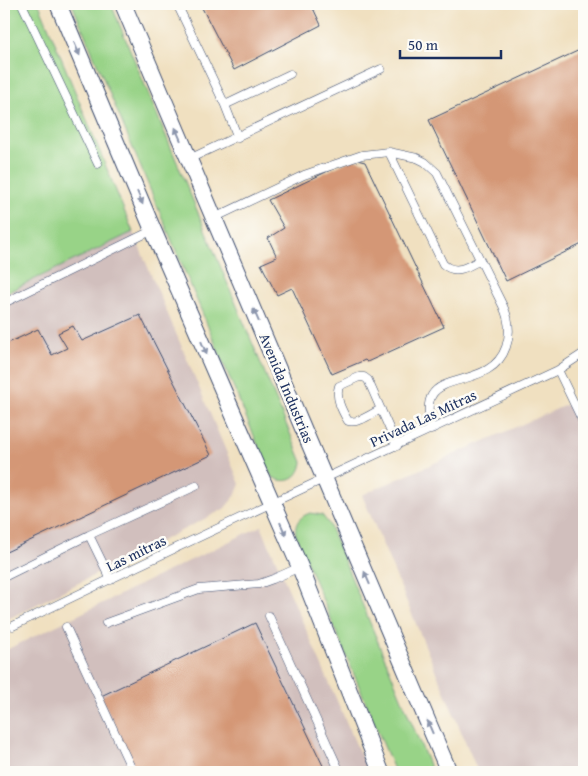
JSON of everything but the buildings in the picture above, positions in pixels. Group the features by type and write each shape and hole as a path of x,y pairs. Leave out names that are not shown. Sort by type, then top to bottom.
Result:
{"street":[{"path":"58,4 153,230 300,567 381,772"},
{"name":"Avenida Industrias","path":"123,4 449,772"}],"lane":[{"path":"22,4 98,164"},
{"path":"177,4 225,105 238,138"},
{"path":"189,159 238,138 381,69"},
{"path":"225,105 290,74"},
{"path":"389,152 443,264 447,268 459,270 480,260"},
{"path":"214,218 304,175 362,155 389,152 417,158 431,167 508,317 509,338 502,357 495,366 471,378 437,390 431,396 429,406 431,430"},
{"path":"4,303 153,230"},
{"name":"Privada Las Mitras","path":"271,502 326,479 558,370 584,353"},
{"path":"558,370 584,422"},
{"path":"381,409 352,423 348,421 340,406 339,386 359,377 364,377 368,380 381,409 397,446"},
{"path":"4,577 89,535 196,486"},
{"name":"Las mitras","path":"13,626 271,502"},
{"path":"89,535 111,580"},
{"path":"106,623 199,589 258,584 300,567"},
{"path":"269,616 340,772"},
{"path":"66,627 133,772"}],"shaded area":[{"path":"133,232 240,484 235,496 224,509 4,621 4,295"},
{"path":"584,397 584,772 478,772 362,495"},
{"path":"261,526 368,772 4,772 4,651"}],"green space":[{"path":"4,4 39,4 133,232 4,294"},
{"path":"72,4 111,4 302,462 298,473 291,479 281,480 271,476"},
{"path":"310,513 322,515 329,524 432,772 395,772 296,536 298,522 302,517"}]}
